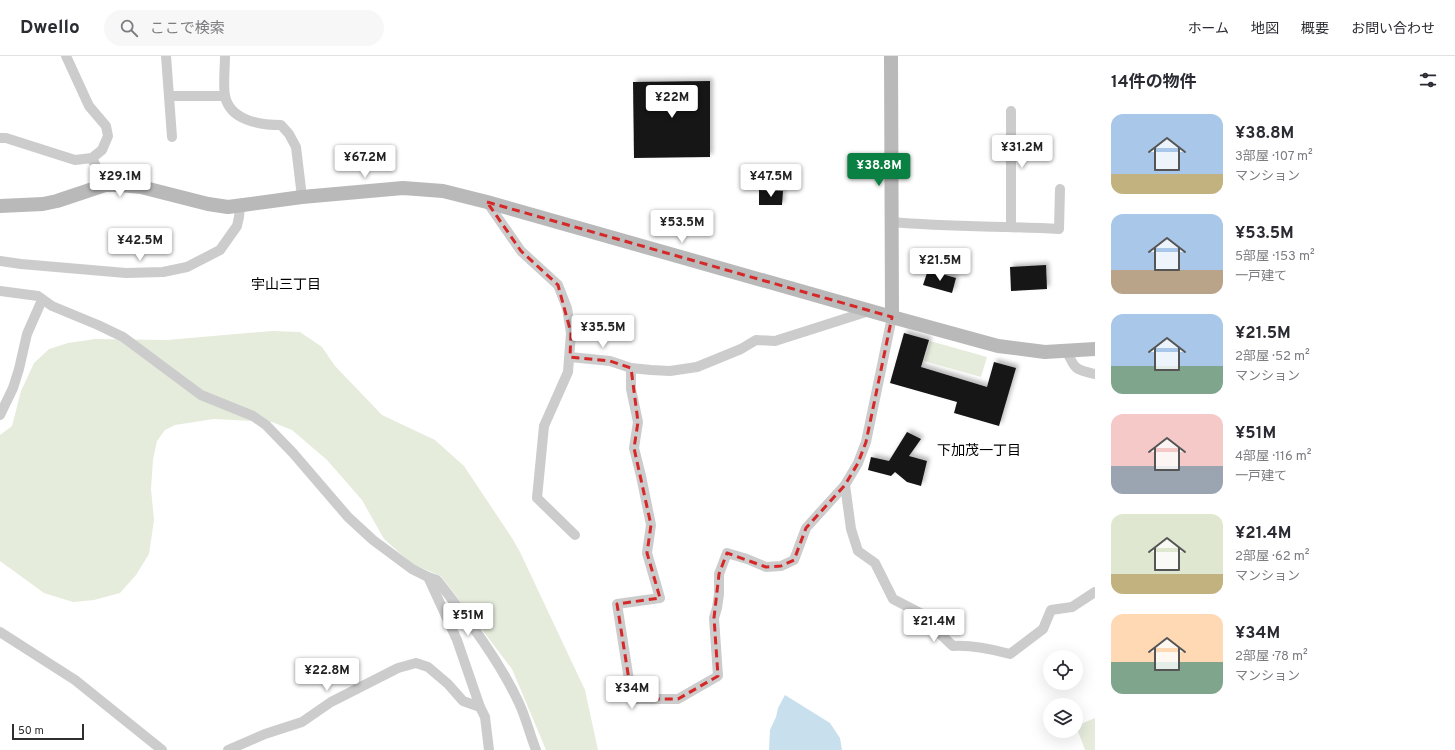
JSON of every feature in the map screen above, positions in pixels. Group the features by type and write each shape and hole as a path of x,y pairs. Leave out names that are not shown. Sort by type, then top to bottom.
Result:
{"street":[{"path":"0,138 6,138 75,160 92,158 102,150 108,136 106,126 89,106 66,56"},
{"path":"166,56 172,137"},
{"path":"226,56 225,96 228,105 245,119 261,125 281,125 290,134 296,148 302,197"},
{"path":"631,368 631,389 638,422 634,448 651,525 647,552 660,598 617,604 632,699 678,699 718,676 714,618 719,594 719,574 727,553 766,567 782,566 794,560 806,528 845,485 858,463 866,442 892,317 891,56"},
{"path":"169,96 225,96"},
{"path":"1011,111 1011,226"},
{"path":"92,158 105,185"},
{"path":"0,206 44,204 58,201 105,185 132,185 208,204 228,207 302,197 403,188 443,191 487,202 998,346 1045,352 1095,349"},
{"path":"892,222 928,225 1011,226 1059,229 1060,189"},
{"path":"487,202 521,251 558,285 567,308 571,333 568,372 544,426 536,498 575,535"},
{"path":"0,261 126,273 163,272 187,267 220,250 237,226 240,206"},
{"path":"0,291 38,296 52,306 123,337 201,395 253,416 266,425 293,453 348,517 373,540 412,569 437,580 477,631 494,657 520,704 536,750"},
{"path":"0,416 13,388 27,334 42,300"},
{"path":"570,357 610,361 631,368 670,371 697,367 741,349 756,340 775,341 870,311"},
{"path":"1067,351 1073,366 1082,371 1095,374"},
{"path":"845,485 851,529 858,551 874,563 893,598 922,614 953,646 964,645 1010,654 1043,629 1051,610 1072,607 1095,592"},
{"path":"428,577 457,640 480,707 485,717 489,750"},
{"path":"0,632 75,680 162,750"},
{"path":"228,750 265,734 302,722 331,702 398,668 416,663 428,667 448,684 463,701 480,707"}],"highlighted area":[{"path":"487,202 892,317 866,442 858,463 845,485 806,528 794,560 781,566 766,567 727,553 719,574 714,618 718,676 678,699 632,699 617,604 660,598 647,553 651,525 634,448 638,422 631,368 610,361 570,357 571,333 558,285 521,251"}],"green space":[{"path":"272,331 300,332 322,347 335,366 382,415 435,440 464,466 520,552 585,690 598,750 546,750 512,669 441,576 412,564 384,539 362,500 327,460 292,430 272,422 214,419 175,425 165,430 157,441 153,460 151,489 154,520 149,554 136,575 120,593 94,600 73,602 44,593 0,561 0,435 12,426 21,391 34,363 49,349 68,343 95,339 167,340"},
{"path":"930,341 987,357 981,377 924,361"},
{"path":"1095,718 1095,750 1085,750 1080,738 1083,738 1083,723"}],"water":[{"path":"785,695 830,723 840,738 842,750 769,750 770,730 778,708"}],"building":[{"path":"710,81 710,157 634,158 633,82"},
{"path":"759,190 783,191 782,205 759,205"},
{"path":"1046,265 1047,289 1011,291 1010,267"},
{"path":"928,270 956,278 952,293 923,285"},
{"path":"904,333 929,340 921,367 987,387 994,362 1016,368 999,426 954,413 957,402 890,383"},
{"path":"907,432 921,439 909,456 927,461 921,486 907,482 895,472 891,476 868,470 871,457 889,461"}],"district":[{"name":"宇山三丁目","path":"286,285"},
{"name":"下加茂一丁目","path":"979,451"}]}
